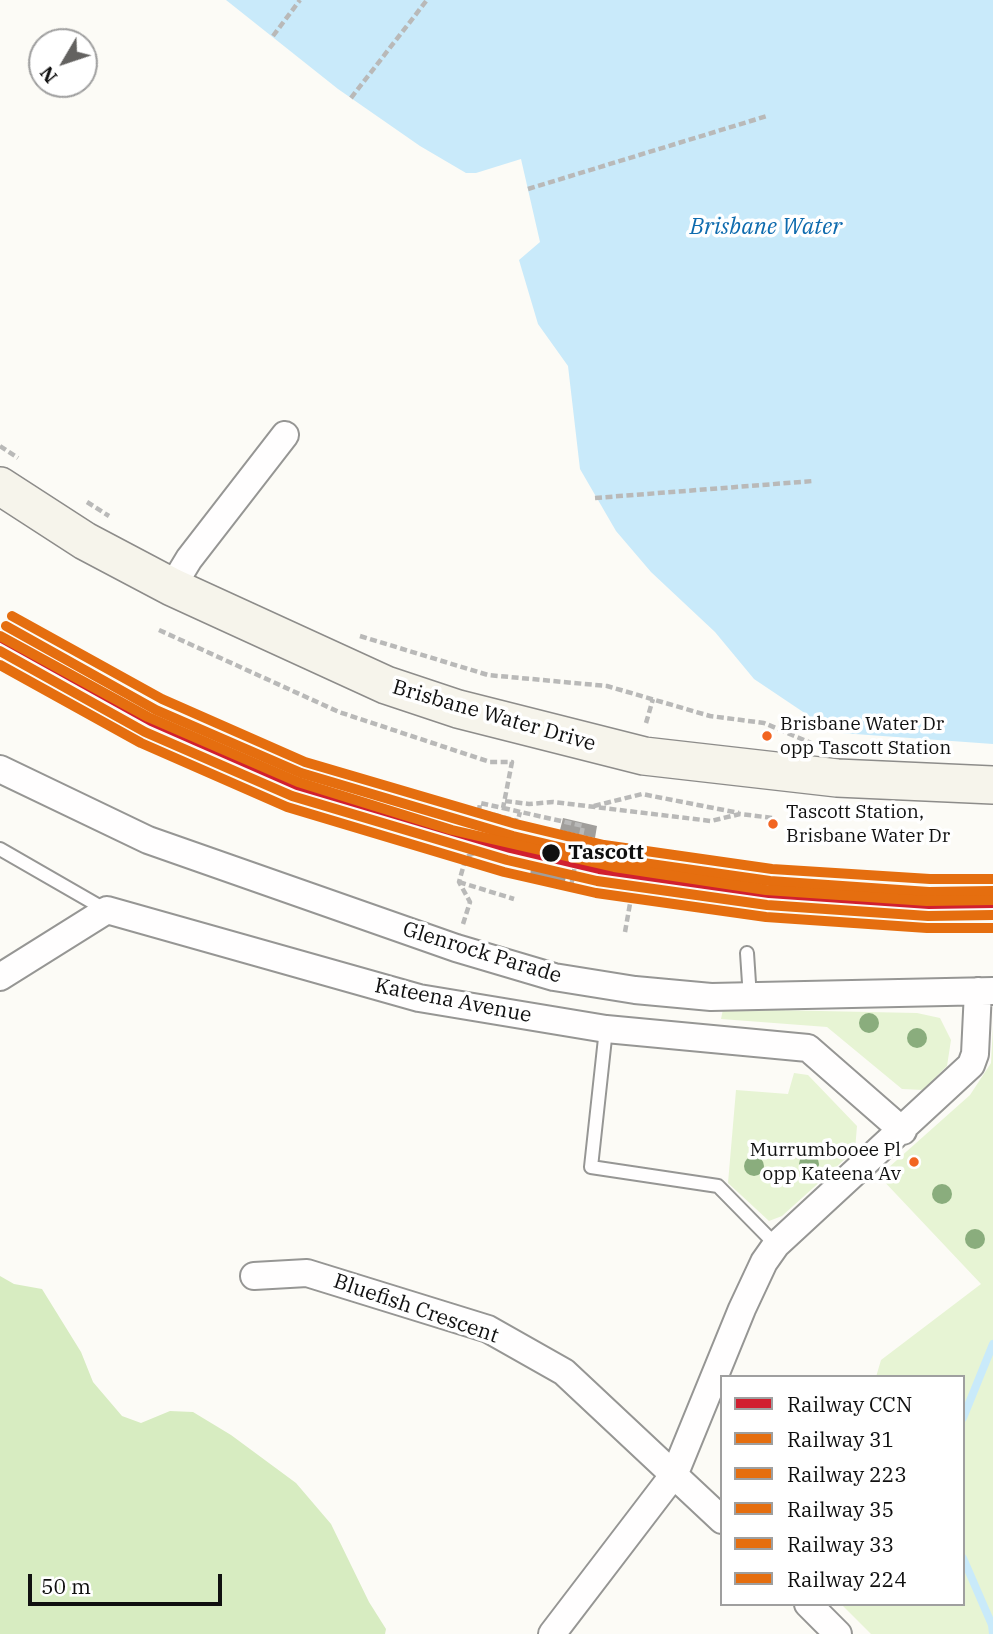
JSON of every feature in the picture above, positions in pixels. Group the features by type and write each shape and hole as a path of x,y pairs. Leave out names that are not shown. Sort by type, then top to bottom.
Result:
{"main road":[{"name":"Brisbane Water Drive","path":"11,473 85,541 172,587 386,684 458,709 591,745 644,756 743,769 916,784 993,785"}],"street":[{"path":"172,587 188,559 285,435"},
{"name":"Glenrock Parade","path":"0,769 148,840 456,948 554,977 601,986 750,998 985,991"},
{"path":"0,977 107,910"},
{"name":"Kateena Avenue","path":"107,910 419,999 606,1030 808,1048 903,1131"},
{"path":"552,1634 675,1473 764,1262 776,1245 903,1131 971,1065 985,991"},
{"name":"Bluefish Crescent","path":"254,1276 307,1273 488,1329 564,1372 675,1473 720,1518"},
{"path":"810,1606 838,1634"}],"lane":[{"path":"0,849 107,910"},
{"path":"747,953 750,998"},
{"path":"606,1030 591,1167 718,1186 776,1245"}],"path":[{"path":"273,36 300,0"},
{"path":"351,98 427,0"},
{"path":"528,189 767,116"},
{"path":"0,446 11,473"},
{"path":"595,498 813,481"},
{"path":"76,495 120,522"},
{"path":"159,630 339,712 491,762 512,762 503,808"},
{"path":"357,635 488,675 607,686 710,716 764,723 819,746"},
{"path":"646,723 653,699"},
{"path":"590,807 642,794 773,818"},
{"path":"505,800 710,821 740,814"},
{"path":"520,812 517,824 479,811 480,803 583,826 571,886 632,898"},
{"path":"456,948 470,902 459,881 466,858 478,851 500,856"},
{"path":"459,881 514,899"},
{"path":"625,932 634,881"}],"green space":[{"path":"723,1009 917,1013 940,1018 951,1040 947,1066 923,1090 902,1089 827,1027 721,1019"},
{"path":"993,1026 993,1634 871,1634 843,1606 965,1606 965,1375 877,1375 881,1360 981,1284 879,1176 970,1095 991,1063"},
{"path":"794,1073 808,1075 857,1126 855,1150 782,1216 769,1221 728,1183 736,1090 788,1094"},
{"path":"0,1276 14,1284 42,1289 81,1352 93,1382 122,1416 141,1423 170,1411 193,1412 231,1435 296,1483 331,1524 369,1602 386,1629 385,1634 0,1634"}],"water":[{"name":"Brisbane Water","path":"226,0 993,0 993,744 841,733 827,728 754,679 715,632 651,572 616,531 580,469 568,366 538,324 519,260 540,242 521,159 476,173 466,173 420,146 338,89"}],"building":[{"path":"563,818 597,826 595,838 560,830"},
{"path":"531,869 566,877 563,889 529,881"}],"waterway":[{"path":"965,1413 993,1344"},
{"path":"965,1563 992,1625 993,1634"}],"rail line":[{"name":"33","path":"12,616 162,699 305,762 516,824 604,845 772,869 930,879 993,879"},
{"name":"223","path":"6,626 156,710 301,773 513,836 601,857 770,881 929,892 993,891"},
{"name":"224","path":"0,636 148,717 298,782 452,830 614,867 766,890 927,901 993,900"},
{"name":"CCN","path":"0,637 151,721 297,785 510,848 599,869 769,893 929,904 993,903"},
{"name":"31","path":"0,651 145,732 292,796 507,860 597,881 767,905 928,916 993,915"},
{"name":"35","path":"0,665 141,743 287,807 504,872 596,893 766,917 927,928 993,928"}],"place":[{"name":"Brisbane Water Dr opp Tascott Station","path":"767,736"},
{"name":"Tascott Station, Brisbane Water Dr","path":"773,824"},
{"name":"Tascott","path":"551,853"},
{"name":"Murrumbooee Pl opp Kateena Av","path":"914,1162"}]}
